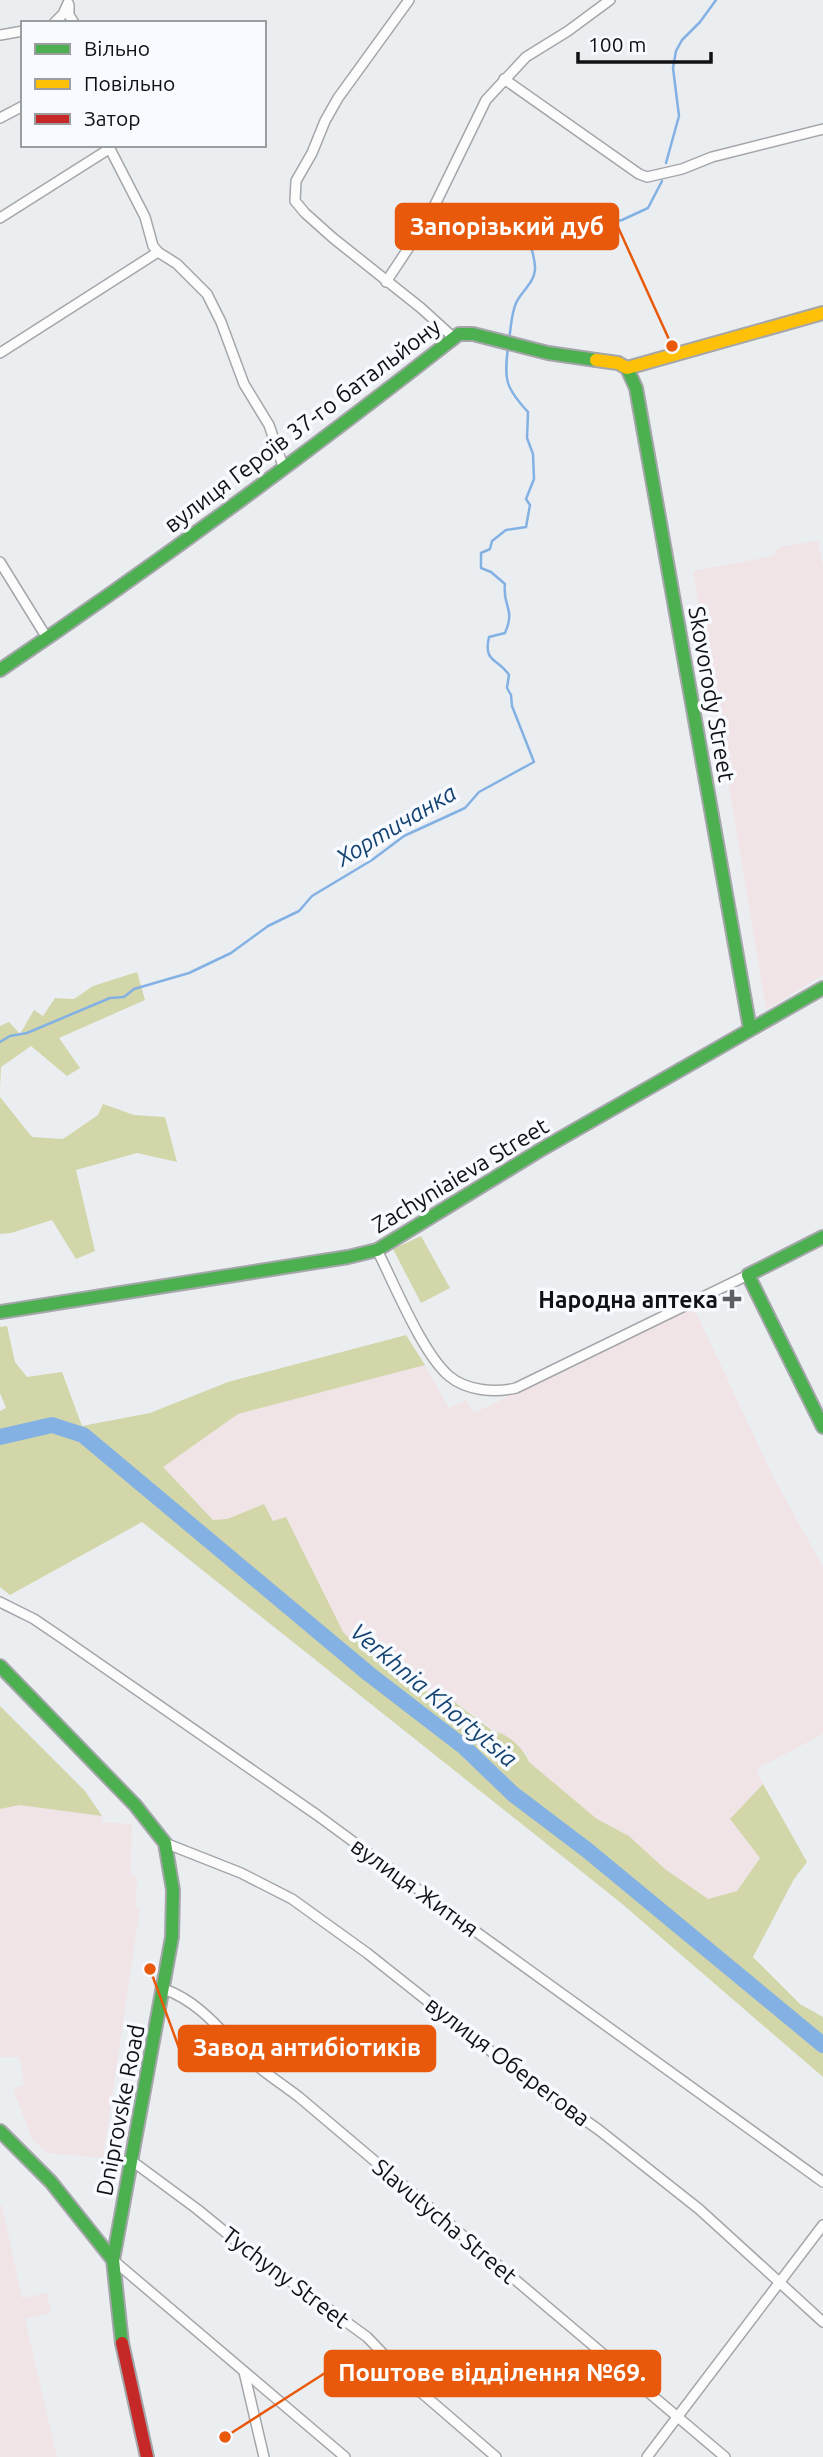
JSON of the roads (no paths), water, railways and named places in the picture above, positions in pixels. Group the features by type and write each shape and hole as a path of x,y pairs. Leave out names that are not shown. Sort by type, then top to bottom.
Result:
{"street":[{"path":"408,0 338,98 294,186 295,201 305,213 454,338"},
{"path":"386,282 429,217 485,100 526,57 610,0"},
{"path":"56,21 64,13 68,1"},
{"path":"68,1 69,15 73,21"},
{"path":"0,35 21,32"},
{"path":"504,79 647,177 682,169 712,157 823,130"},
{"path":"0,118 21,107"},
{"path":"0,218 108,147 145,217 150,239 158,252 177,264 207,295 221,323 244,384 269,425 283,466"},
{"path":"0,354 158,252"},
{"name":"вулиця Героїв 37-го батальйону","path":"0,670 380,396 454,338 465,333 548,353 618,363 627,368 823,313"},
{"name":"Skovorody Street","path":"627,368 636,388 750,1029"},
{"path":"0,562 47,638"},
{"name":"Zachyniaieva Street","path":"0,1311 321,1262 377,1250 542,1149 823,988"},
{"path":"377,1250 431,1354 449,1376 481,1390 505,1391 823,1237"},
{"path":"748,1275 823,1427"},
{"name":"вулиця Житня","path":"0,1602 53,1631 317,1815 823,2182"},
{"name":"Dniprovske Road","path":"0,1666 135,1805 165,1843 172,1879 174,1916 164,1989 113,2260 114,2294 123,2358 147,2457"},
{"name":"вулиця Оберегова","path":"165,1843 241,1873 292,1899 367,1953 512,2068 599,2130 699,2210 823,2322"},
{"name":"Slavutycha Street","path":"164,1989 194,2004 250,2060 299,2098 725,2457"},
{"path":"0,2131 51,2182 113,2260 345,2457"},
{"name":"Tychyny Street","path":"132,2161 367,2337 415,2388 496,2457"},
{"path":"647,2457 823,2225"},
{"path":"244,2372 264,2457"}],"waterway":[{"name":"Хортичанка","path":"666,163 679,116 673,68 676,51 716,0"},
{"name":"Хортичанка","path":"564,207 591,227 622,220 648,208 662,181"},
{"name":"Хортичанка","path":"509,340 516,303 534,275 535,262 529,236 534,222 541,214"},
{"name":"Хортичанка","path":"0,1042 110,998 124,997 134,989 189,973 231,953 268,926 299,911 312,896 372,860 404,836 465,808 479,792 534,762 512,706 507,688 509,675 488,652 489,637 505,633 508,625 505,584 491,572 481,568 481,553 490,549 492,541 506,530 526,527 530,505 526,499 534,479 533,454 527,438 528,412 508,382 508,347"},
{"name":"Verkhnia Khortytsia","path":"0,1437 52,1425 83,1435 369,1674 464,1747 513,1794 587,1850 823,2045"}],"place":[{"name":"Запорізький дуб","path":"672,346"},
{"name":"Народна аптека","path":"732,1299"},
{"name":"Завод антибіотиків","path":"150,1969"},
{"name":"Поштове відділення №69.","path":"225,2437"}]}
